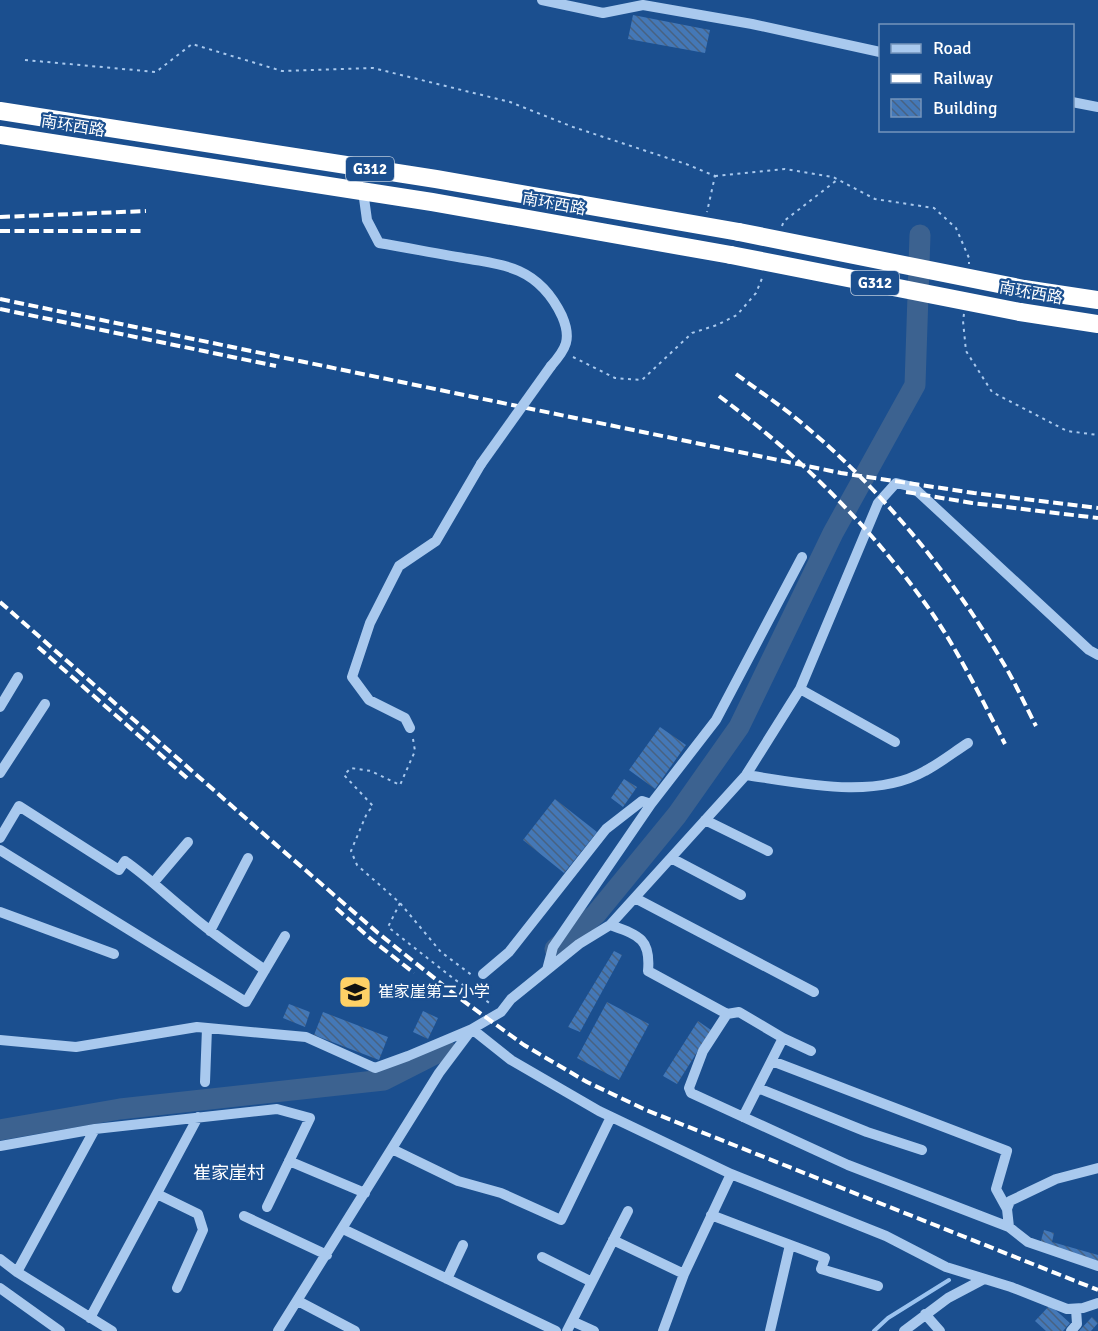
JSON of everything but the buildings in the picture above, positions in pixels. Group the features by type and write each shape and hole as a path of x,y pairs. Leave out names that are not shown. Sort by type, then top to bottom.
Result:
{"highway":[{"name":"南环西路","path":"0,111 436,179 739,232 1024,289 1098,300"},
{"name":"南环西路","path":"0,135 363,191 731,255 1020,312 1098,324"}],"street":[{"path":"542,0 603,13 643,5 752,24 879,52"},
{"path":"1074,102 1098,107"},
{"path":"363,191 367,219 379,243 509,267 539,284 554,301 567,333 563,352 481,464 436,541 399,566 370,624 352,677 369,700 405,718 410,728"},
{"path":"0,1040 76,1047 197,1027 306,1037 375,1068 472,1029 501,1012 511,999 579,944 610,925 746,775 800,689 878,503 896,483 913,487 1089,650 1098,655"},
{"path":"547,970 553,947 651,804 716,720 802,557"},
{"path":"0,706 18,677"},
{"path":"800,689 895,742"},
{"path":"0,773 45,704"},
{"path":"746,775 840,788 876,785 924,772 968,743"},
{"path":"483,974 509,952 606,829 642,801 651,804"},
{"path":"0,838 19,806 119,870 125,861 154,882 210,931 265,970"},
{"path":"705,820 768,851"},
{"path":"154,882 188,842"},
{"path":"0,850 246,1002 285,936"},
{"path":"210,931 249,858"},
{"path":"671,858 741,895"},
{"path":"635,898 814,992"},
{"path":"0,912 114,954"},
{"path":"610,925 631,933 645,943 649,957 648,971 728,1014 739,1012 783,1038 811,1051"},
{"path":"728,1014 703,1051 689,1088 691,1093 848,1165 1009,1227 1028,1242 1098,1266"},
{"path":"205,1082 207,1028"},
{"path":"472,1029 511,1060 611,1117 731,1174 886,1236 946,1267 1067,1309 1083,1308 1098,1303"},
{"path":"279,1331 439,1073 472,1029"},
{"path":"743,1117 783,1038"},
{"path":"772,1061 1007,1151 996,1189 1007,1209 1009,1227"},
{"path":"758,1088 867,1132 922,1150"},
{"path":"0,1146 95,1129 277,1109 310,1118 267,1208"},
{"path":"392,1149 458,1181 501,1193 561,1220 611,1117"},
{"path":"90,1318 198,1118"},
{"path":"17,1272 95,1129"},
{"path":"289,1161 365,1193"},
{"path":"1007,1209 1010,1201 1056,1179 1098,1168"},
{"path":"663,1331 684,1274 731,1174"},
{"path":"157,1194 198,1214 203,1230 177,1287"},
{"path":"594,1331 570,1326 628,1211"},
{"path":"711,1215 825,1258 821,1269 878,1286"},
{"path":"244,1216 327,1255"},
{"path":"343,1229 556,1331"},
{"path":"613,1240 684,1274"},
{"path":"447,1279 463,1245"},
{"path":"770,1331 790,1245"},
{"path":"542,1257 592,1282"},
{"path":"0,1259 112,1331"},
{"path":"904,1331 948,1298 984,1279"},
{"path":"0,1288 46,1327 60,1331"},
{"path":"298,1301 355,1331"},
{"path":"1071,1331 1077,1324 1076,1309"},
{"path":"925,1314 940,1331"}],"path":[{"path":"25,60 156,72 192,44 282,70 373,68 510,102 573,127 686,164 715,176 704,226"},
{"path":"780,231 784,221 837,180"},
{"path":"563,352 615,378 642,380 692,333 717,326 737,315 756,293 764,273"},
{"path":"410,728 415,752 400,785 371,771 351,768 344,775 373,806 367,813 351,850 357,865 400,903 441,952 475,978 483,974"},
{"path":"400,903 388,927 454,979 501,1012"}],"waterway":[{"path":"555,949 596,914 677,815 739,727 833,533 915,385 920,235"},
{"path":"0,1130 120,1109 384,1080 445,1049"},
{"path":"874,1331 888,1318 949,1280"}],"railway":[{"path":"0,217 146,211"},
{"path":"0,231 142,231"},
{"path":"0,299 841,473 974,493 1098,508"},
{"path":"0,309 276,366"},
{"path":"736,374 823,441 881,498 908,529 934,560 981,627 1011,677 1036,726"},
{"path":"719,396 807,469 885,552 932,613 970,677 1005,744"},
{"path":"906,492 972,503 1098,518"},
{"path":"0,602 378,933 458,997 524,1045 587,1082 646,1110 1098,1290"},
{"path":"38,647 187,778"},
{"path":"336,908 414,973"}],"place":[{"name":"崔家崖第二小学","path":"355,992"}],"district":[{"name":"崔家崖村","path":"229,1173"}]}
